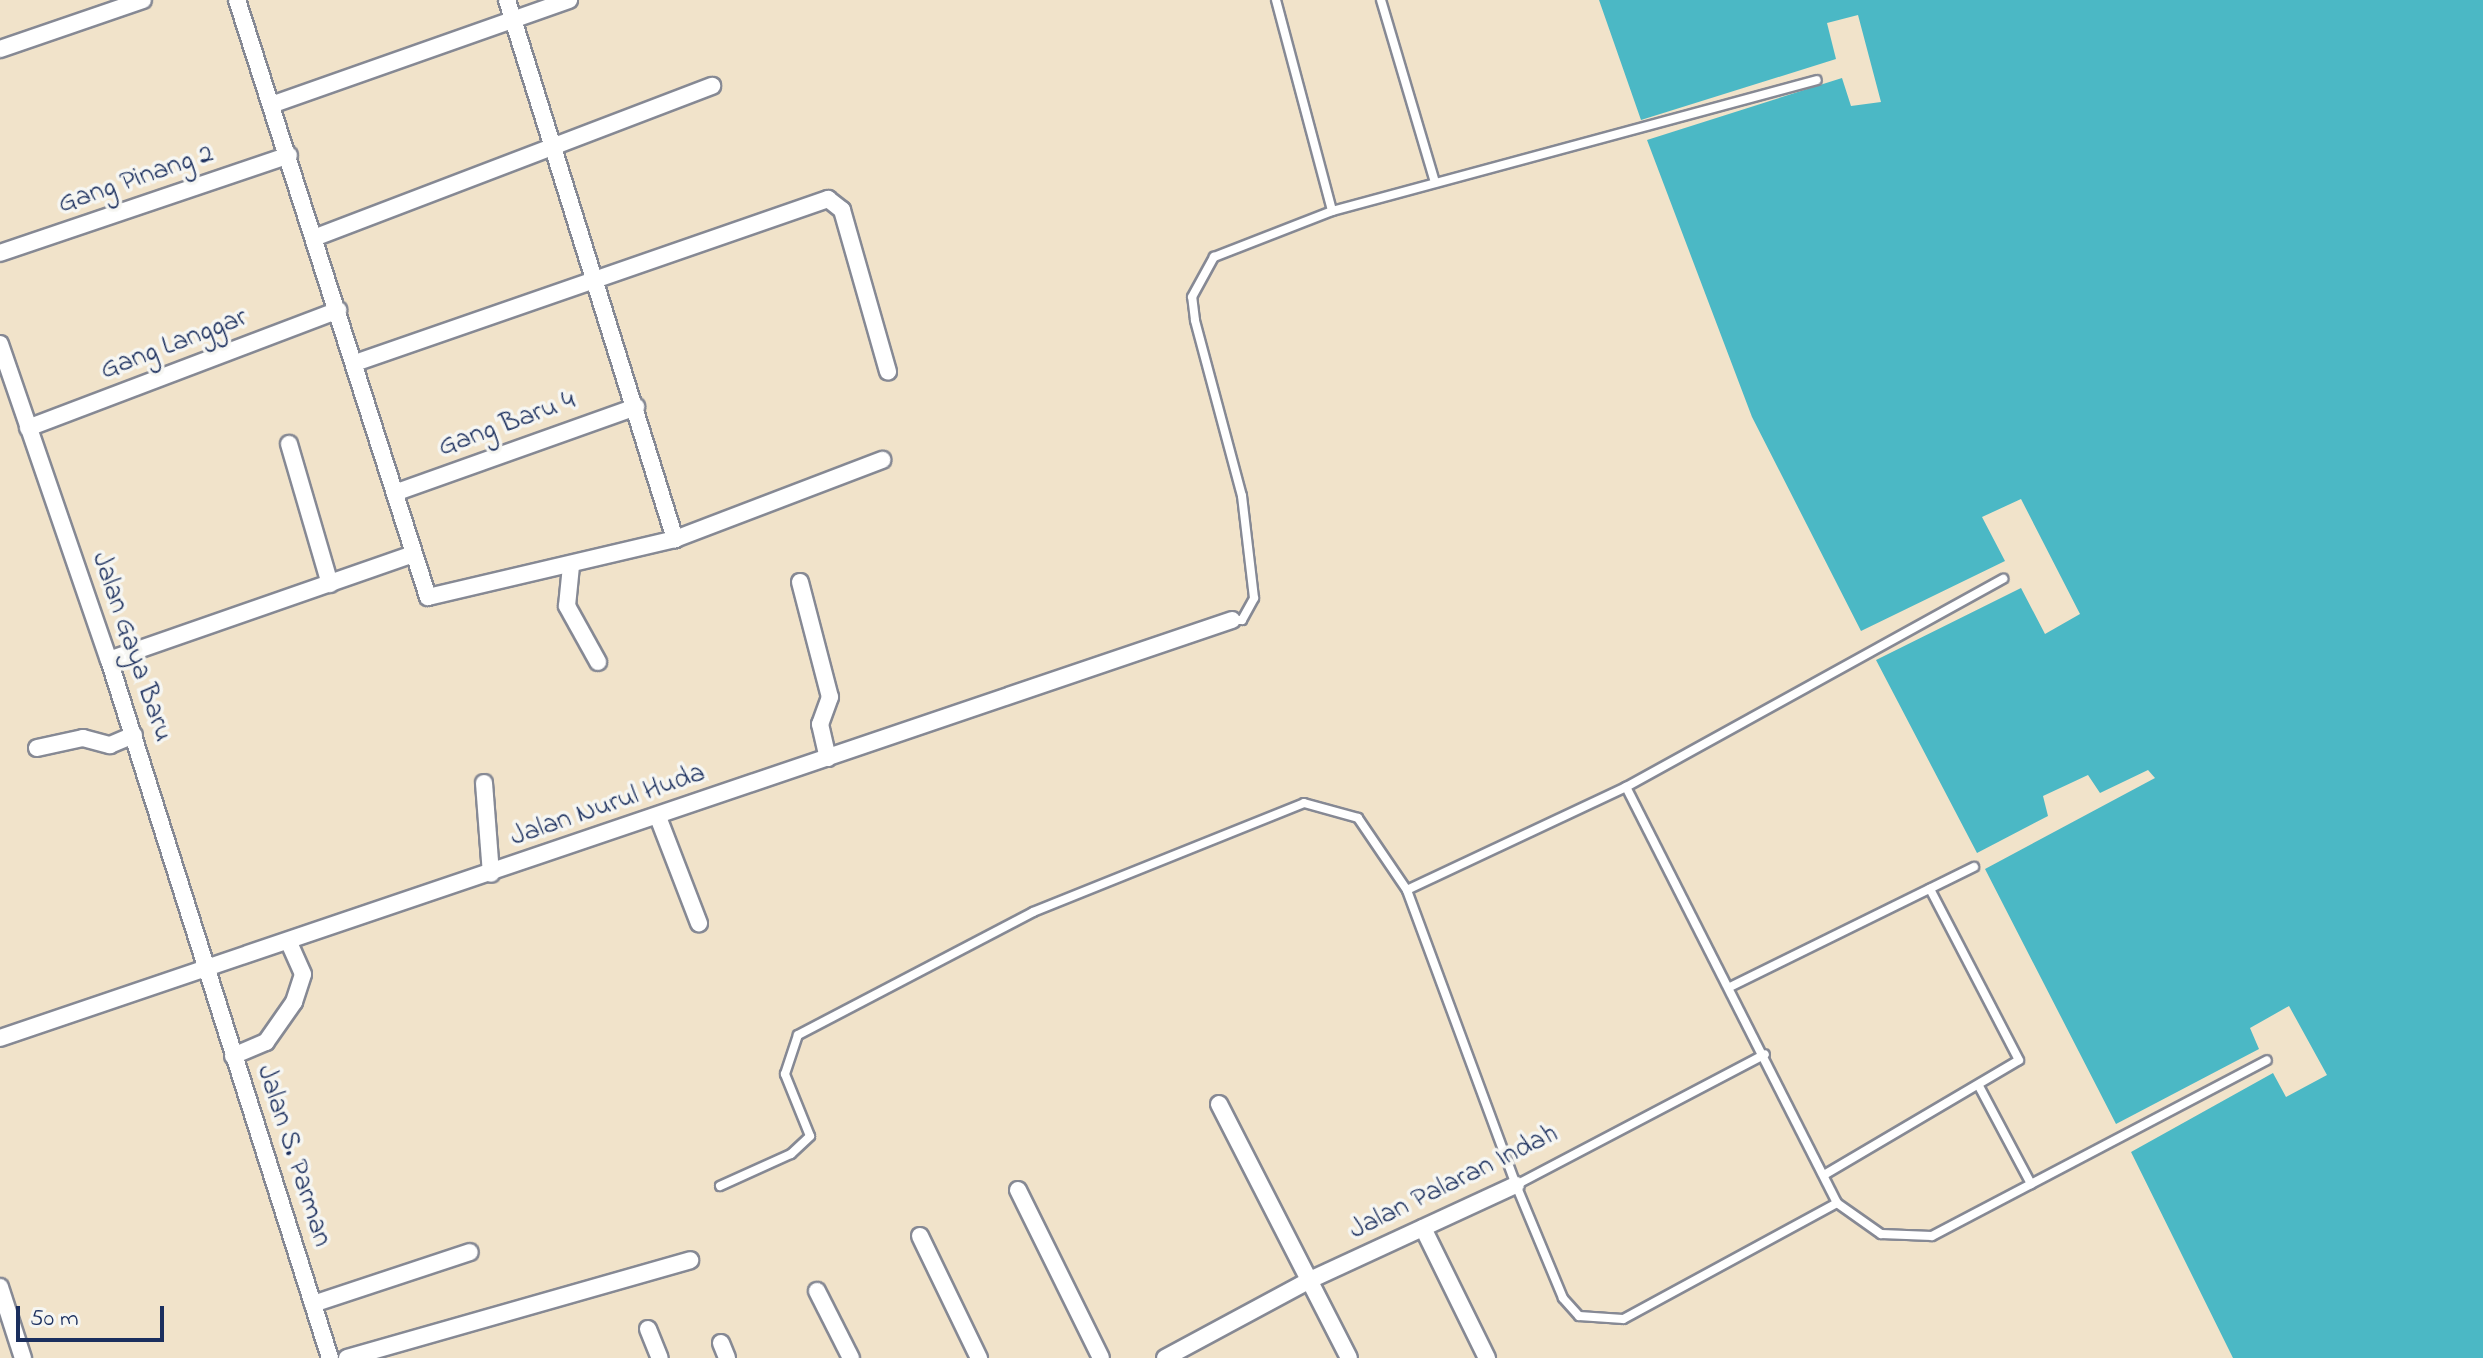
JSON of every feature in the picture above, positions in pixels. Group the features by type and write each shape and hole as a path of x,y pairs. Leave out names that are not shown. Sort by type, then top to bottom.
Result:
{"street":[{"path":"0,49 143,0"},
{"path":"237,0 319,236 338,310 397,492 423,592 436,600 675,539 882,460"},
{"path":"507,0 557,150 594,281 675,539"},
{"path":"271,105 569,0"},
{"path":"319,236 557,150 712,86"},
{"name":"Gang Pinang 2","path":"0,253 289,155"},
{"path":"355,363 828,199 842,210 888,372"},
{"name":"Gang Langgar","path":"28,428 338,310"},
{"name":"Jalan Gaya Baru","path":"0,344 134,735 203,955"},
{"name":"Gang Baru 4","path":"397,492 636,407"},
{"path":"289,444 330,584"},
{"path":"109,660 411,555"},
{"path":"571,566 570,615 598,662"},
{"path":"800,582 830,697 820,724 828,758"},
{"name":"Jalan Nurul Huda","path":"0,1038 203,955 289,943 1232,620"},
{"path":"37,748 83,738 110,745 134,735"},
{"path":"484,783 491,874"},
{"path":"658,817 699,923"},
{"path":"233,1056 266,1042 294,1002 303,974 289,943"},
{"name":"Jalan S. Parman","path":"203,955 330,1358"},
{"path":"1219,1104 1349,1358"},
{"name":"Jalan Palaran Indah","path":"1165,1358 1308,1281 1516,1185"},
{"path":"1018,1190 1101,1358"},
{"path":"1423,1228 1487,1358"},
{"path":"920,1236 979,1358"},
{"path":"313,1304 470,1252"},
{"path":"347,1358 690,1260"},
{"path":"0,1287 23,1358"},
{"path":"817,1291 851,1358"},
{"path":"648,1329 660,1358"}],"lane":[{"path":"1276,0 1332,211"},
{"path":"1381,0 1435,182"},
{"path":"1232,620 1252,609 1251,555 1192,297 1214,257 1332,211 1817,80"},
{"path":"1407,890 1626,787 2003,579"},
{"path":"1626,787 1765,1054 1837,1203 1881,1234 1932,1236 2267,1060"},
{"path":"720,1186 791,1154 810,1136 785,1074 798,1035 1033,912 1304,803 1358,818 1407,890 1516,1185 1563,1298 1579,1316 1606,1323 1837,1203"},
{"path":"1730,987 1974,867"},
{"path":"1824,1175 1980,1088 2019,1060 1930,889"},
{"name":"Jalan Palaran Indah","path":"1516,1185 1765,1054"},
{"path":"1980,1088 2031,1184"}],"water":[{"path":"1599,0 2483,0 2483,1358 2233,1358 2131,1152 2273,1073 2286,1097 2327,1075 2289,1006 2250,1028 2259,1049 2116,1124 1985,869 2155,778 2148,770 2100,793 2088,775 2043,796 2048,816 1977,853 1876,660 2021,588 2045,634 2080,614 2021,499 1982,517 2005,561 1861,631 1752,417 1647,140 1842,78 1851,106 1881,102 1858,15 1827,23 1836,59 1641,120"}]}
